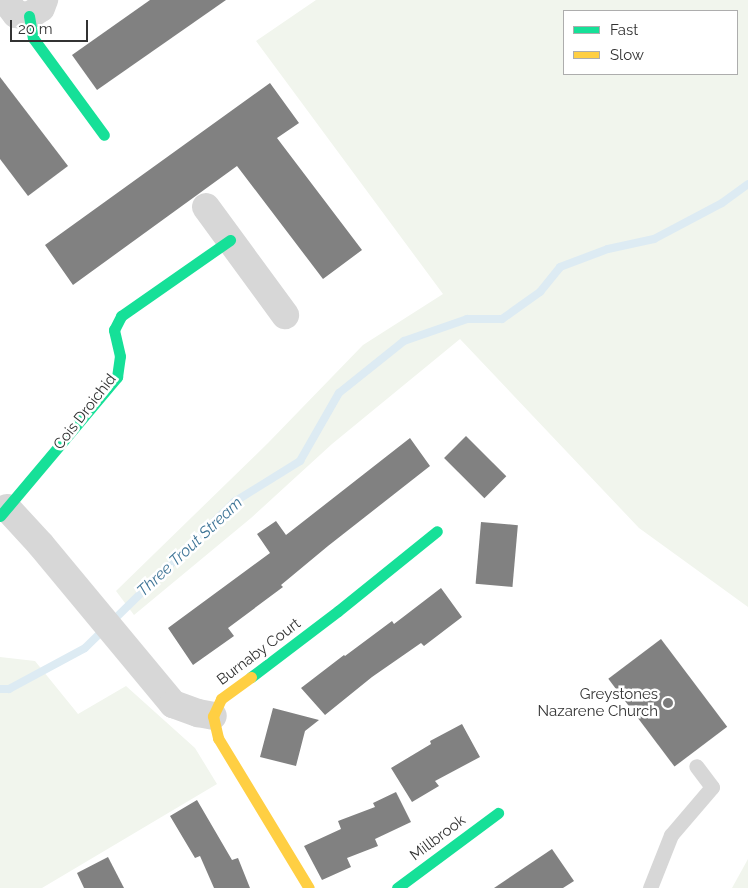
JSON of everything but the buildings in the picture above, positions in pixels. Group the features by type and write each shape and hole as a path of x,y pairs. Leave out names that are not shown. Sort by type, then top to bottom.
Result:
{"street":[{"path":"5,0 16,14 36,8 33,38 104,135"},
{"path":"206,207 285,315"},
{"name":"Cois Droichid","path":"213,716 173,704 41,545 3,512 117,377 120,356 114,330 121,316 230,240"},
{"name":"Burnaby Court","path":"213,716 221,699 338,611 437,531"},
{"path":"213,716 218,738 309,888"},
{"name":"Millbrook","path":"397,888 498,813"}],"lane":[{"path":"650,888 671,835 712,788 696,766"}],"shaded area":[{"path":"316,0 748,0 748,607 639,528 460,339 332,444 251,518 134,615 116,591 268,443 363,345 443,294 256,41"},
{"path":"0,657 35,661 78,714 126,686 195,748 217,784 42,888 0,888"},
{"path":"748,859 748,888 732,888"}],"waterway":[{"name":"Three Trout Stream","path":"0,689 9,689 85,648 234,502 300,461 339,393 404,341 467,319 502,319 540,292 560,267 608,249 654,239 722,203 748,184"}],"traffic: fast":[{"path":"29,16 33,38 104,135"},
{"path":"0,516 117,377 120,356 114,330 121,316 230,240"},
{"path":"251,677 338,611 437,531"},
{"path":"397,888 498,813"}],"traffic: slow":[{"path":"251,677 221,699 213,716 218,738 309,888"}],"place":[{"name":"Greystones Nazarene Church","path":"668,703"}]}
